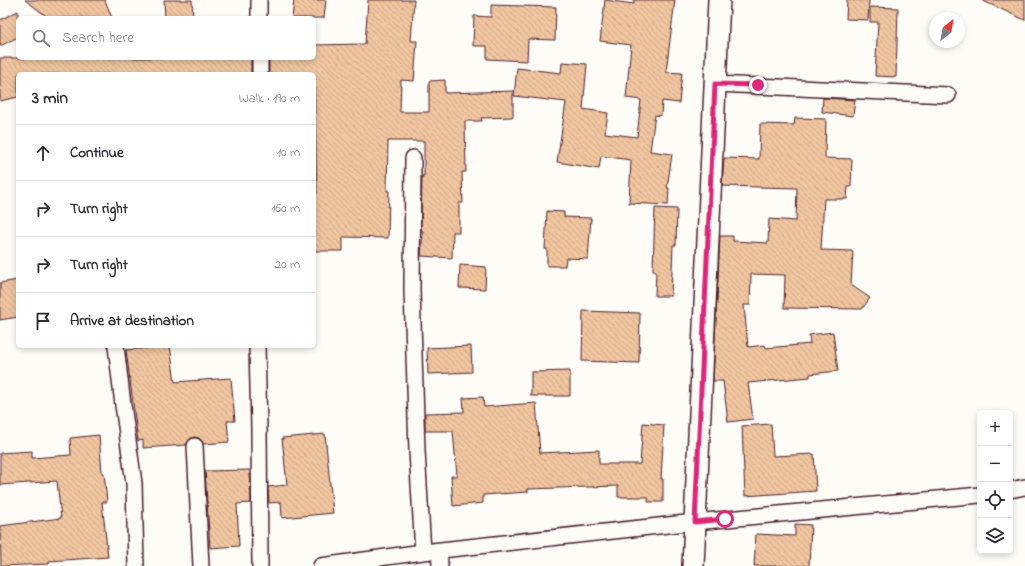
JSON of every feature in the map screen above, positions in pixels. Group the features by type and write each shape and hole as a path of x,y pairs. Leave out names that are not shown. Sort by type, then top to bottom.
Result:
{"main road":[{"path":"693,566 719,0"}],"street":[{"path":"259,0 259,16"},
{"path":"260,60 260,72"},
{"path":"715,84 948,95"},
{"path":"413,158 412,290 417,451 423,552"},
{"path":"116,348 134,483 136,566"},
{"path":"256,348 259,428 260,566"},
{"path":"195,446 201,566"},
{"path":"1013,489 1025,487"},
{"path":"321,566 423,552 439,559 695,522 968,498 977,496"}],"building":[{"path":"25,0 105,0 111,16 46,16"},
{"path":"164,0 192,0 193,16 165,16"},
{"path":"294,0 326,0 324,18 316,18 316,16 292,16"},
{"path":"368,0 414,0 411,41 417,41 414,81 401,80 400,112 429,112 429,81 445,80 445,93 513,91 513,117 481,118 482,121 465,121 466,172 462,172 463,203 459,203 459,232 453,232 452,258 421,256 423,231 421,231 424,141 388,141 388,238 343,237 343,251 316,251 316,72 269,72 269,60 316,60 316,45 365,44"},
{"path":"605,0 634,4 634,0 675,0 666,72 682,73 679,103 662,101 661,116 655,115 650,151 672,154 667,188 669,188 668,205 629,203 631,160 601,156 599,169 557,162 566,102 514,96 517,68 561,73 562,62 587,64 583,109 608,113 605,133 637,137 641,100 626,98 631,45 600,41"},
{"path":"847,0 869,0 868,20 846,19"},
{"path":"981,0 1025,0 1025,20"},
{"path":"491,5 556,7 555,40 528,39 527,61 487,59 487,46 473,46 474,16 491,17"},
{"path":"870,7 898,8 896,77 875,76 878,22 870,22"},
{"path":"18,11 18,16 16,16 16,38 0,46 0,20"},
{"path":"0,58 16,58 16,60 251,60 251,72 16,72 16,97 0,101"},
{"path":"823,98 855,100 853,116 822,112"},
{"path":"795,118 826,119 825,158 852,159 851,187 848,187 847,199 824,199 821,250 853,251 851,285 870,298 862,309 784,308 785,275 751,274 750,305 744,305 748,347 765,345 766,348 810,344 809,335 833,332 838,371 810,374 810,377 748,383 753,419 728,422 723,381 713,381 720,236 733,236 733,241 768,243 769,219 796,221 797,188 722,186 724,158 759,159 760,124 794,125"},
{"path":"655,208 677,209 676,245 673,245 671,296 655,296 656,271 653,271"},
{"path":"547,211 564,212 564,217 591,218 588,259 566,258 565,266 547,266 547,249 545,249"},
{"path":"460,265 486,267 485,289 459,288"},
{"path":"16,280 16,317 0,320 0,283"},
{"path":"583,311 640,313 639,363 582,361"},
{"path":"471,346 472,372 428,374 427,348"},
{"path":"170,348 175,382 231,378 235,421 227,421 229,442 204,444 199,438 194,437 190,439 186,445 143,448 143,440 138,441 126,350"},
{"path":"570,371 570,396 531,396 531,372"},
{"path":"483,397 484,407 536,403 540,453 599,450 599,464 640,464 643,423 664,425 661,479 663,479 663,502 648,502 648,497 618,497 618,486 528,489 528,492 483,495 483,503 453,506 451,476 457,476 453,431 425,431 425,413 464,412 463,398"},
{"path":"771,424 773,456 814,454 816,491 745,496 742,426"},
{"path":"325,434 333,513 282,518 281,502 269,503 268,487 287,485 282,438"},
{"path":"99,435 102,473 104,473 107,502 102,502 108,557 49,561 49,564 1,566 0,526 61,518 57,481 0,485 0,453 32,451 32,458 71,455 70,438"},
{"path":"250,470 251,503 237,504 239,546 210,548 205,471"},
{"path":"795,524 811,525 809,566 754,566 756,534 795,536"}],"route":[{"path":"725,519 695,522 715,84 758,85"}]}
